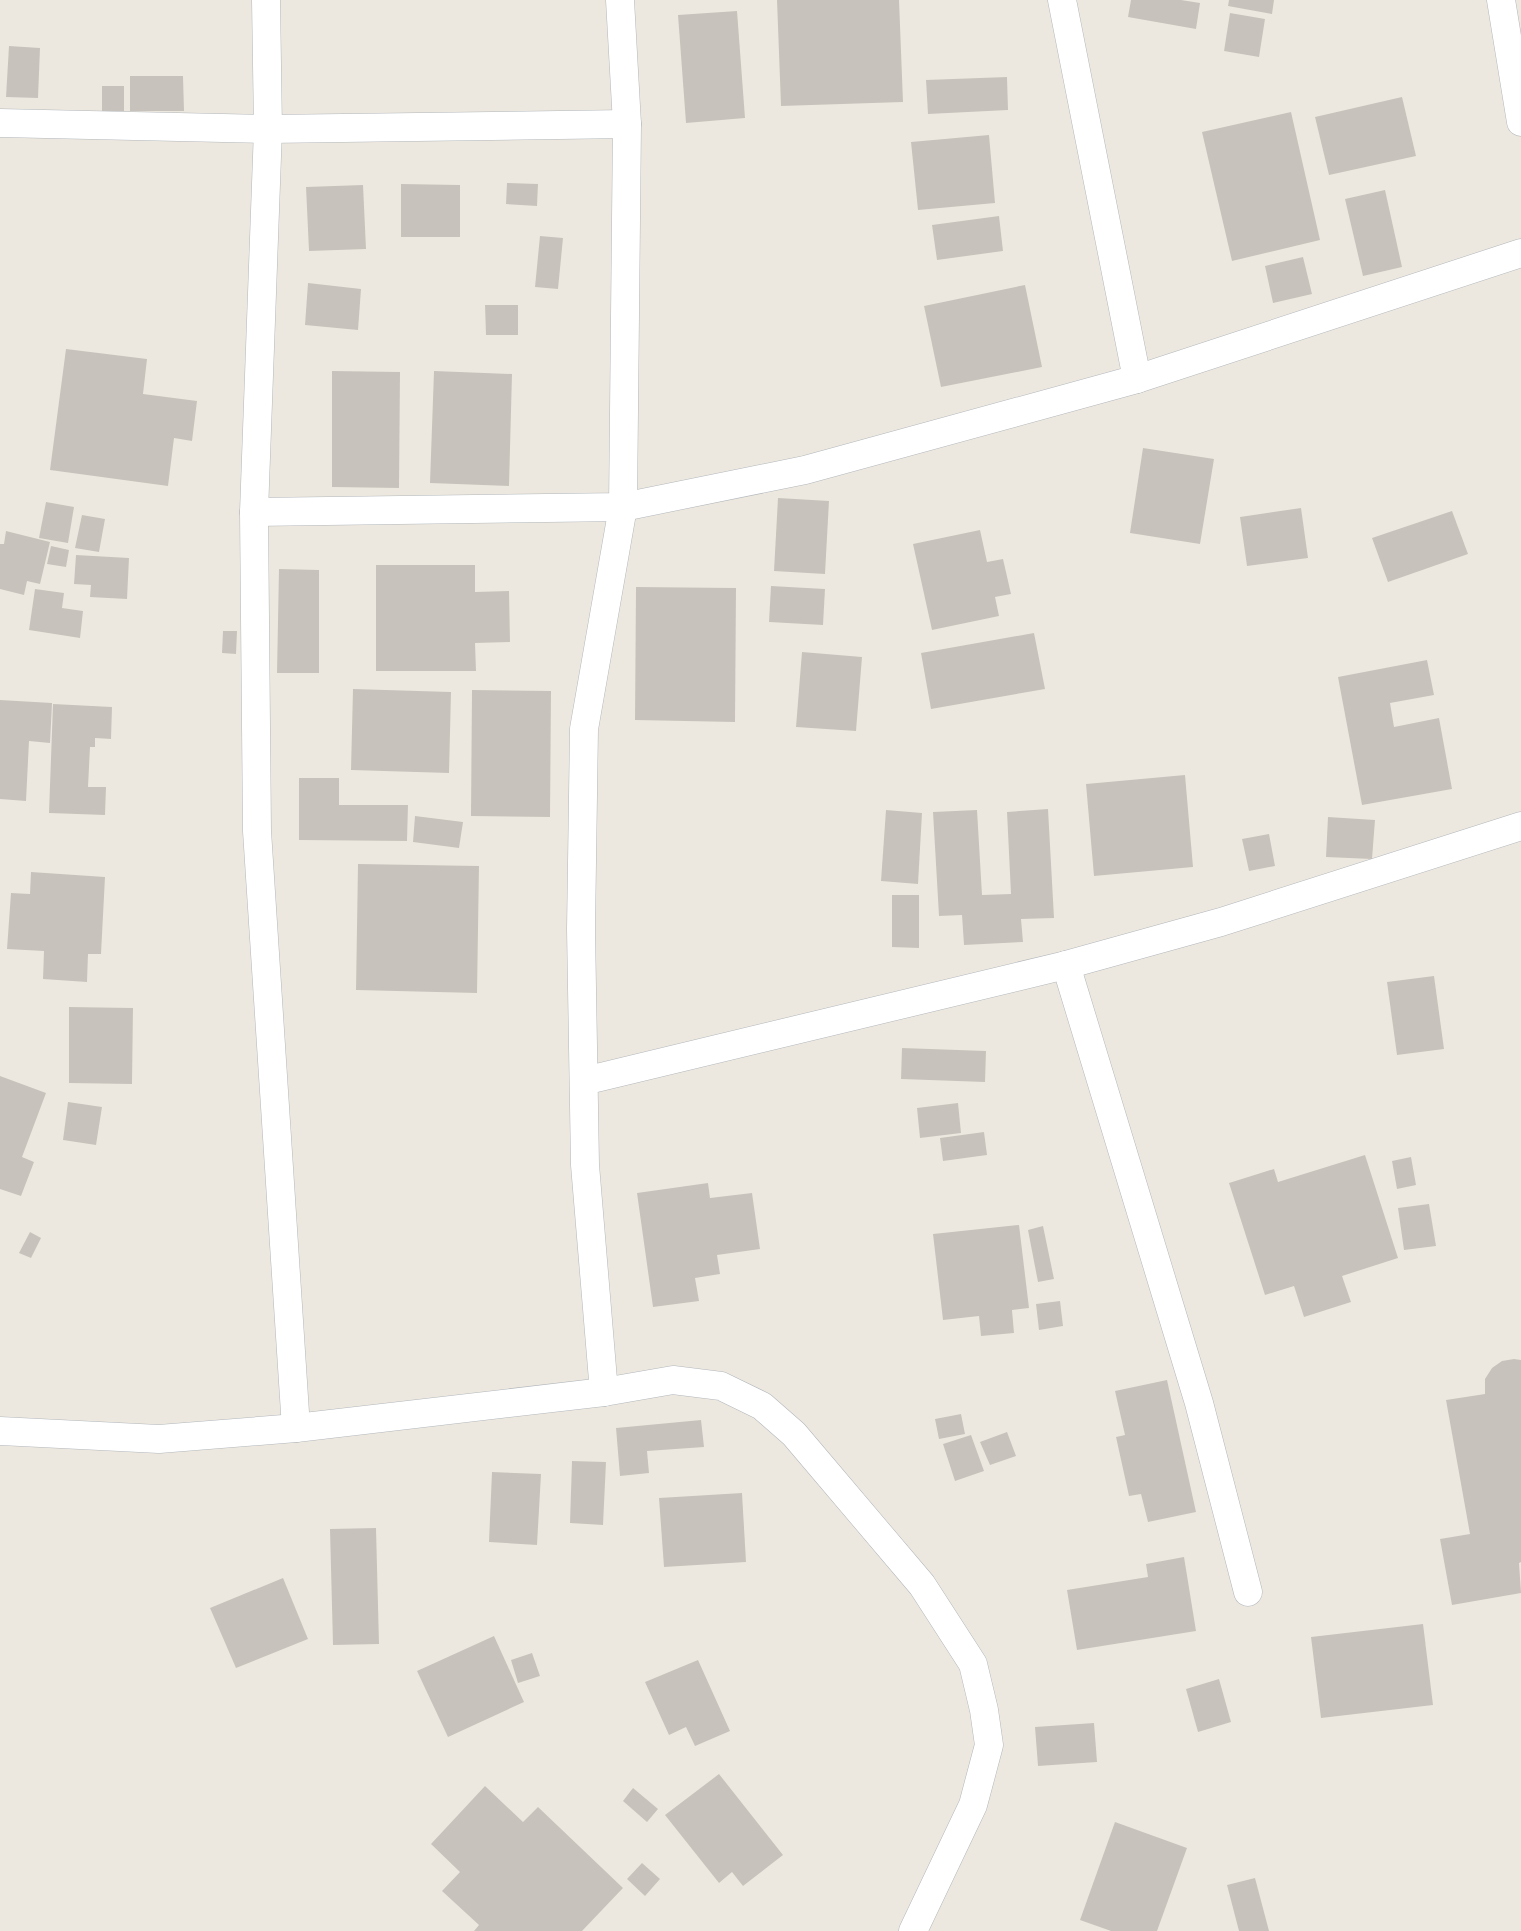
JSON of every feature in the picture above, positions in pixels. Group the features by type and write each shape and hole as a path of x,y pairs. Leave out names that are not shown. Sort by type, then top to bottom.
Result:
{"street":[{"path":"266,0 268,129 254,512 257,831 296,1428"},
{"path":"604,1392 585,1165 581,930 584,729 623,506 627,124 620,0"},
{"path":"1062,0 1137,379"},
{"path":"1500,0 1521,122"},
{"path":"0,123 268,129 627,124"},
{"path":"254,512 623,506 805,470 1137,379 1521,253"},
{"path":"584,1081 1066,965 1221,922 1521,826"},
{"path":"1066,965 1199,1403 1248,1592"},
{"path":"0,1431 159,1439 296,1428 604,1392 673,1380 721,1386 762,1406 794,1434 922,1585 973,1664 989,1745 973,1806 913,1931"}],"building":[{"path":"777,0 899,0 903,102 781,106"},
{"path":"1131,0 1181,0 1200,3 1196,29 1128,17"},
{"path":"1229,0 1274,0 1272,14 1228,6"},
{"path":"737,11 745,118 686,123 678,15"},
{"path":"1230,13 1265,19 1259,57 1224,51"},
{"path":"9,46 40,48 38,98 6,97"},
{"path":"130,76 183,76 184,111 130,111"},
{"path":"1007,77 1008,110 928,114 926,80"},
{"path":"102,86 124,86 124,111 102,111"},
{"path":"1402,97 1416,156 1329,175 1315,117"},
{"path":"1291,112 1320,240 1232,261 1202,132"},
{"path":"989,135 995,203 918,210 911,142"},
{"path":"507,183 538,184 537,206 506,204"},
{"path":"401,184 460,185 460,237 401,237"},
{"path":"363,185 366,249 309,251 306,187"},
{"path":"1385,190 1402,267 1363,276 1345,199"},
{"path":"999,216 1003,251 937,260 932,225"},
{"path":"540,236 563,238 558,289 535,287"},
{"path":"1303,257 1312,294 1273,303 1265,266"},
{"path":"308,283 361,289 358,330 305,325"},
{"path":"1025,285 1042,367 941,387 924,306"},
{"path":"485,305 518,305 518,335 486,335"},
{"path":"66,349 147,359 143,394 197,401 192,441 174,438 168,486 50,470"},
{"path":"332,371 400,372 399,488 332,487"},
{"path":"434,371 512,374 509,486 430,483"},
{"path":"1143,448 1214,459 1200,544 1130,533"},
{"path":"778,498 829,501 825,574 774,571"},
{"path":"46,502 74,507 68,543 39,538"},
{"path":"1301,508 1308,558 1247,566 1240,517"},
{"path":"1452,511 1468,554 1388,582 1372,538"},
{"path":"82,515 105,519 99,552 75,548"},
{"path":"980,530 987,562 1003,559 1011,594 995,597 999,616 932,630 913,544"},
{"path":"6,531 50,542 40,584 27,581 24,595 0,589 0,544 4,544"},
{"path":"51,546 69,550 66,567 47,564"},
{"path":"76,555 129,558 127,599 90,597 91,585 74,584"},
{"path":"376,565 475,565 475,592 509,591 510,642 475,643 476,671 376,671"},
{"path":"279,569 319,570 319,673 277,673"},
{"path":"771,586 825,589 823,625 769,622"},
{"path":"636,587 736,588 735,722 635,720"},
{"path":"35,589 64,593 62,608 83,611 80,638 29,630"},
{"path":"223,631 237,631 236,654 222,653"},
{"path":"1034,633 1045,689 931,709 921,653"},
{"path":"802,652 862,657 856,731 796,727"},
{"path":"1427,660 1434,695 1390,703 1394,727 1439,718 1452,789 1362,805 1338,677"},
{"path":"353,689 451,692 449,773 351,770"},
{"path":"472,690 551,691 550,817 471,816"},
{"path":"0,700 52,703 50,743 29,741 26,801 0,799"},
{"path":"53,704 112,707 111,739 95,738 95,747 90,747 88,787 106,787 105,815 49,813"},
{"path":"1185,775 1193,867 1094,876 1086,784"},
{"path":"299,778 339,778 339,805 408,805 407,841 299,840"},
{"path":"1048,809 1054,918 1021,919 1023,942 964,945 962,915 939,916 933,812 977,810 982,895 1011,894 1007,812"},
{"path":"886,810 922,813 918,884 881,881"},
{"path":"415,816 463,822 459,848 413,842"},
{"path":"1328,817 1375,820 1372,859 1326,857"},
{"path":"1269,834 1275,866 1249,871 1242,839"},
{"path":"358,864 479,866 477,993 356,990"},
{"path":"31,872 105,877 101,954 88,954 87,982 43,979 44,951 7,949 11,893 30,894"},
{"path":"892,895 919,895 919,948 892,947"},
{"path":"1434,976 1444,1049 1397,1055 1387,982"},
{"path":"69,1007 133,1008 132,1084 69,1083"},
{"path":"902,1048 986,1051 985,1082 901,1079"},
{"path":"0,1076 46,1093 22,1157 34,1162 21,1196 0,1189"},
{"path":"68,1102 102,1107 96,1145 63,1140"},
{"path":"958,1103 961,1133 920,1138 917,1108"},
{"path":"984,1132 987,1155 943,1161 940,1138"},
{"path":"1365,1155 1398,1258 1342,1276 1351,1302 1304,1317 1294,1286 1265,1295 1229,1183 1274,1169 1278,1182"},
{"path":"1411,1157 1416,1185 1397,1189 1392,1161"},
{"path":"708,1183 710,1198 752,1193 760,1249 717,1255 720,1274 695,1278 699,1301 653,1307 637,1193"},
{"path":"1429,1204 1436,1246 1404,1250 1398,1208"},
{"path":"1019,1225 1029,1308 1012,1310 1014,1333 981,1336 979,1316 943,1320 933,1234"},
{"path":"1043,1226 1054,1279 1038,1282 1028,1230"},
{"path":"30,1232 41,1238 31,1258 19,1253"},
{"path":"1060,1301 1063,1326 1039,1330 1036,1304"},
{"path":"1521,1360 1521,1562 1519,1563 1521,1593 1452,1605 1440,1539 1470,1534 1446,1400 1485,1394 1485,1379 1492,1368 1502,1361"},
{"path":"1167,1380 1196,1512 1148,1522 1141,1494 1129,1496 1116,1437 1125,1435 1115,1391"},
{"path":"961,1414 965,1434 939,1439 935,1419"},
{"path":"701,1420 704,1447 647,1451 649,1473 620,1476 616,1428"},
{"path":"1007,1432 1016,1456 990,1465 980,1442"},
{"path":"971,1435 984,1471 955,1481 943,1444"},
{"path":"572,1461 606,1462 603,1525 570,1523"},
{"path":"492,1472 541,1474 537,1545 489,1542"},
{"path":"742,1493 746,1562 664,1567 659,1498"},
{"path":"376,1528 379,1644 333,1645 330,1529"},
{"path":"1184,1557 1196,1631 1077,1650 1067,1590 1148,1577 1146,1564"},
{"path":"283,1578 308,1639 236,1668 210,1608"},
{"path":"1423,1624 1433,1705 1321,1718 1311,1637"},
{"path":"494,1636 524,1702 448,1737 417,1671"},
{"path":"532,1653 540,1676 518,1683 511,1660"},
{"path":"698,1660 730,1731 695,1746 686,1727 669,1735 645,1682"},
{"path":"1219,1679 1231,1722 1198,1732 1186,1689"},
{"path":"1094,1723 1097,1762 1038,1766 1035,1727"},
{"path":"719,1774 783,1855 743,1886 732,1872 719,1883 665,1815"},
{"path":"485,1786 523,1822 538,1807 623,1888 582,1931 474,1931 479,1925 442,1891 460,1872 431,1844"},
{"path":"633,1788 658,1809 647,1822 623,1801"},
{"path":"1115,1822 1187,1848 1157,1931 1111,1931 1080,1920"},
{"path":"642,1863 660,1879 645,1896 627,1879"},
{"path":"1255,1878 1269,1931 1239,1931 1227,1885"}]}
